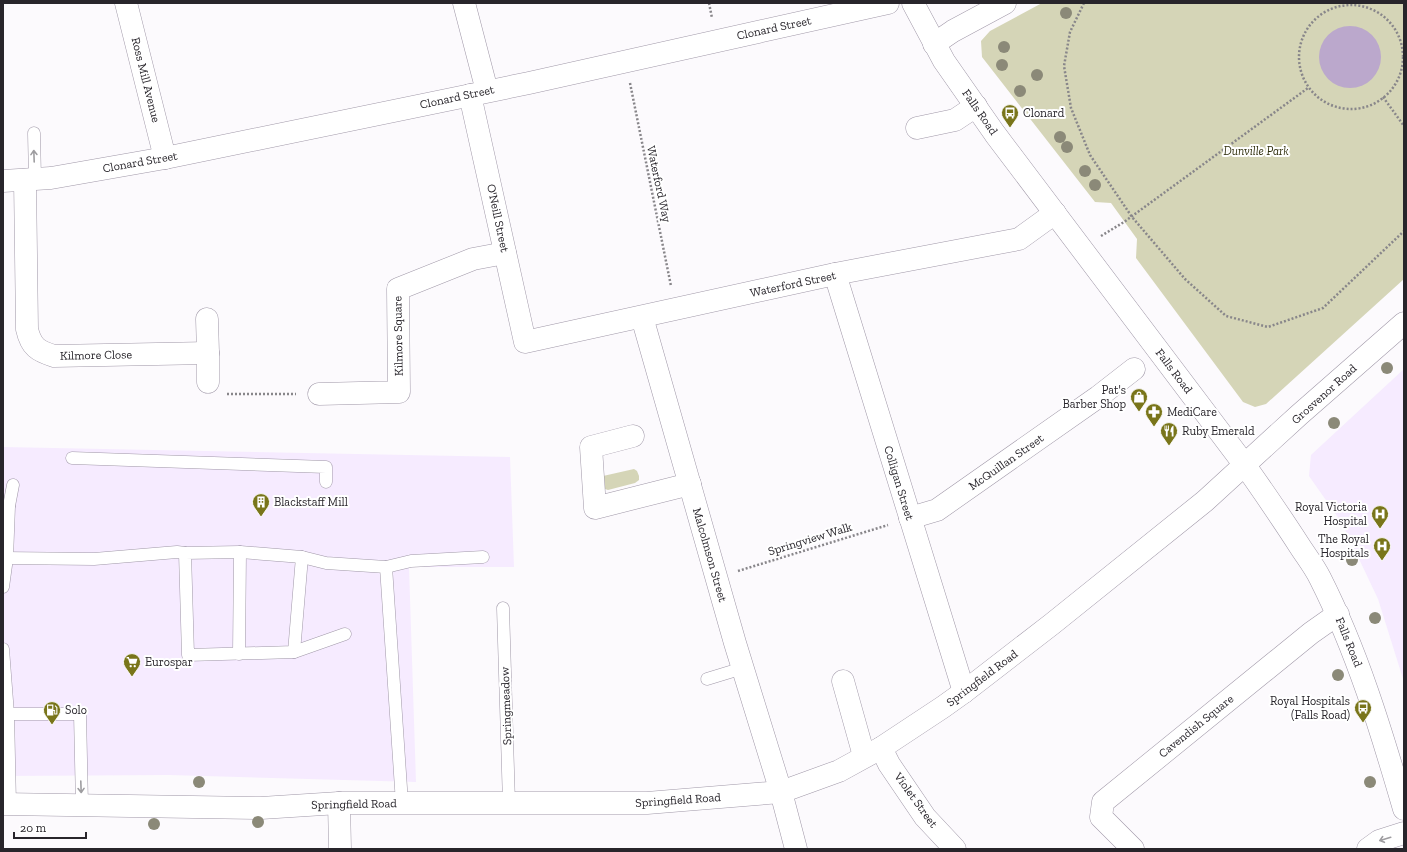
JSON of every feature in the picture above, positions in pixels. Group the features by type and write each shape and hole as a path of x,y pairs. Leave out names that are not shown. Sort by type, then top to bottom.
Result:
{"street":[{"name":"Ross Mill Avenue","path":"126,3 165,158"},
{"name":"O'Neill Street","path":"464,3 505,253 525,342"},
{"name":"Clonard Street","path":"3,181 51,178 165,158 478,93 888,3"},
{"name":"Falls Road","path":"913,3 944,61 1055,213 1082,247 1201,409 1244,464 1276,509 1319,576 1338,614 1358,665 1381,731 1404,809"},
{"path":"934,44 953,31 1005,3"},
{"path":"917,128 955,120 976,106"},
{"name":"Kilmore Close","path":"30,180 28,329 30,340 36,348 44,353 54,356 208,353"},
{"name":"Waterford Street","path":"525,342 835,274 1019,239 1055,213"},
{"name":"Kilmore Square","path":"319,394 399,392 398,289 473,260 505,253"},
{"name":"Colligan Street","path":"835,274 964,692"},
{"name":"Malcolmson Street","path":"642,317 716,578 781,792 796,849"},
{"path":"207,319 208,382"},
{"name":"Grosvenor Road","path":"1244,464 1404,323"},
{"name":"McQuillan Street","path":"910,518 937,510 1098,397 1134,369"},
{"path":"633,436 591,447 595,508 690,484"},
{"name":"Springfield Road","path":"7,804 261,808 340,803 647,803 781,792 839,771 943,707 1052,624 1205,501 1244,464"},
{"name":"Cavendish Square","path":"1133,849 1101,817 1103,802 1311,633 1338,614"},
{"name":"Violet Street","path":"843,681 872,752 889,764 925,817 955,849"},
{"path":"340,803 340,849"},
{"path":"1368,849 1379,841 1404,833"}],"lane":[{"path":"30,180 34,133"},
{"path":"72,458 326,466 326,482"},
{"path":"3,587 6,506 13,485"},
{"path":"5,558 94,559 176,552 240,552 302,558 326,558 386,567 411,560 483,558"},
{"path":"240,552 240,654"},
{"path":"185,553 188,655 294,652 345,634"},
{"path":"294,652 302,558"},
{"path":"386,567 402,803"},
{"name":"Springmeadow","path":"503,608 509,803"},
{"path":"3,649 8,714 7,804"},
{"path":"707,679 743,668"},
{"path":"8,714 80,714 82,805"}],"path":[{"path":"1084,3 1070,32 1064,66 1070,108 1090,155 1132,217 1185,279 1226,316 1268,327 1323,308 1404,230"},
{"path":"1354,4 1377,11 1390,22 1399,38 1403,61 1401,70 1394,85 1383,97 1368,106 1352,109 1336,106 1320,99 1309,88 1301,72 1299,54 1302,37 1312,22 1326,11 1342,5 1354,4"},
{"name":"Waterford Way","path":"625,61 676,310"},
{"path":"1082,247 1132,217 1309,88"},
{"path":"1383,97 1404,126"},
{"path":"208,382 228,394 319,394"},
{"name":"Springview Walk","path":"716,578 910,518"}],"shaded area":[{"path":"1350,26 1367,31 1372,35 1376,40 1381,57 1376,74 1372,79 1367,83 1350,88 1333,83 1328,79 1324,74 1319,57 1324,40 1328,35 1333,31"},
{"name":"The Royal Hospitals","path":"1404,369 1404,682 1378,599 1342,523 1309,476 1311,455"},
{"name":"Blackstaff Mill","path":"3,447 510,457 514,567 409,567 416,782 169,775 3,776"}],"green space":[{"name":"Dunville Park","path":"1042,3 1404,3 1404,279 1266,404 1255,407 1243,402 1136,258 1137,239 1111,203 1095,202 982,57 981,41 990,31"},
{"path":"634,469 637,471 639,476 639,480 635,483 608,490 602,488 603,476"}],"place":[{"name":"Clonard","path":"1010,128"},
{"name":"Pat's Barber Shop","path":"1139,412"},
{"name":"MediCare","path":"1154,427"},
{"name":"Ruby Emerald","path":"1169,446"},
{"name":"Blackstaff Mill","path":"261,517"},
{"name":"Royal Victoria Hospital","path":"1380,529"},
{"name":"The Royal Hospitals","path":"1382,561"},
{"name":"Eurospar","path":"132,677"},
{"name":"Royal Hospitals (Falls Road)","path":"1363,723"},
{"name":"Solo","path":"52,725"}]}
